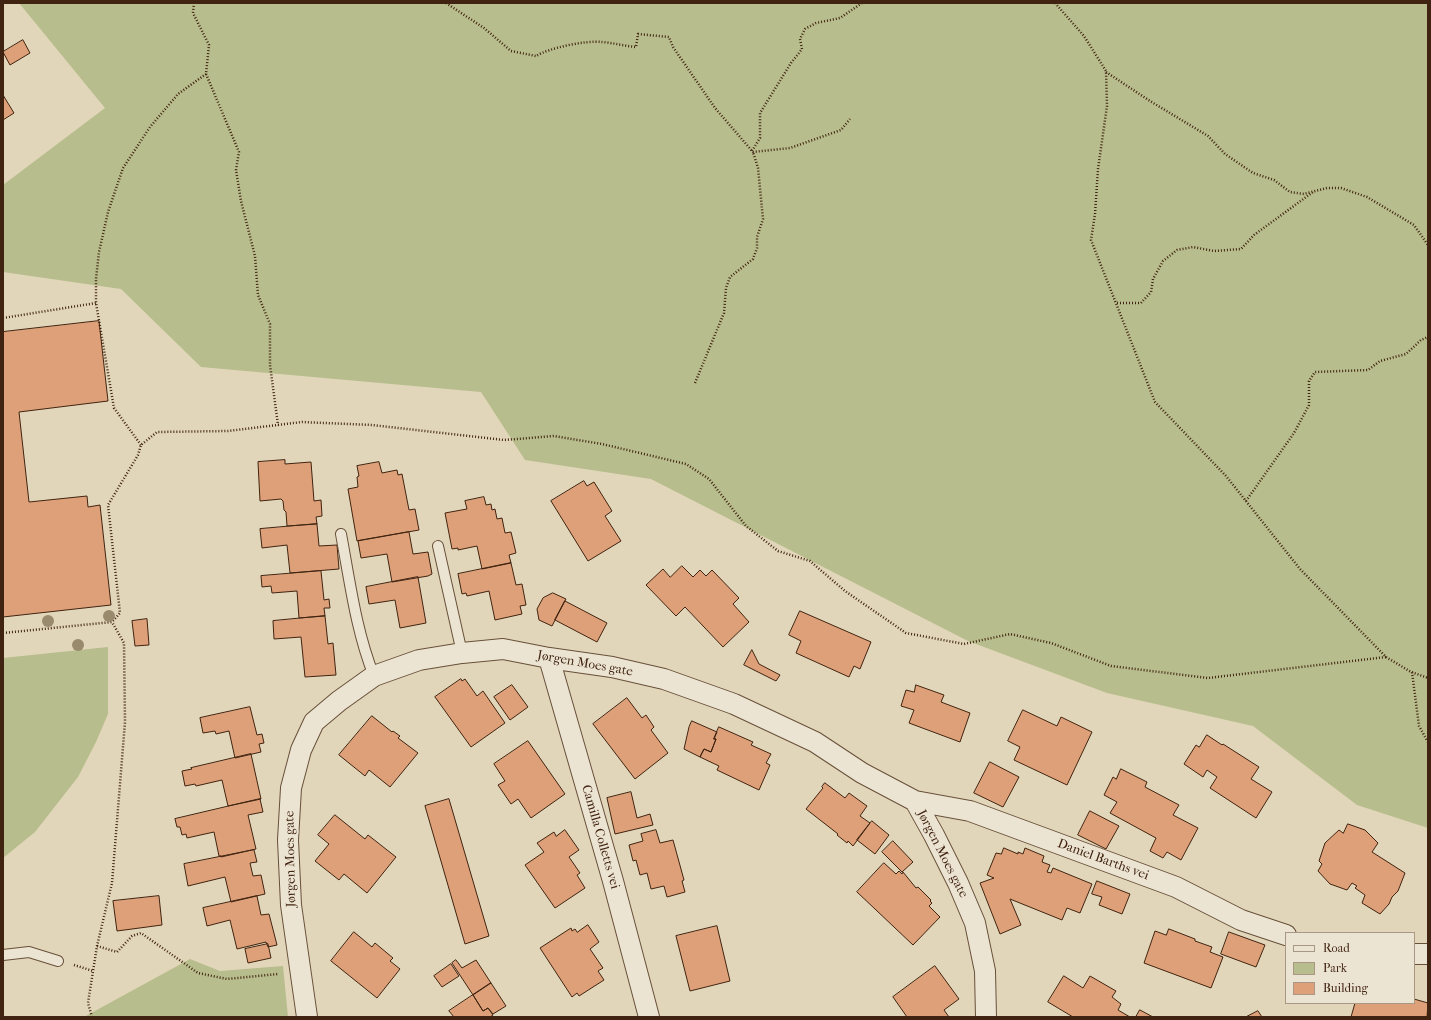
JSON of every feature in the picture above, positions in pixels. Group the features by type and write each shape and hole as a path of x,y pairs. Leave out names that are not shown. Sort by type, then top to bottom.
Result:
{"street":[{"name":"Jørgen Moes gate","path":"307,1017 298,966 291,905 288,840 291,788 301,750 314,722 338,701 374,676 419,660 462,653 503,649 550,658 612,667 664,679 734,704 814,742 862,773 915,801 958,883 976,923 985,971 986,1017"},
{"name":"Camilla Colletts vei","path":"550,658 649,1017"},
{"name":"Daniel Barths vei","path":"915,801 970,811 1176,887 1241,920 1285,935"},
{"path":"1415,954 1428,954"}],"lane":[{"path":"341,534 357,620 365,654 374,676"},
{"path":"438,546 462,653"},
{"path":"3,955 29,952 58,961"}],"path":[{"path":"194,3 193,13 209,45 206,74 239,152 236,170 241,201 255,256 258,295 270,324 270,365 278,425"},
{"path":"446,3 484,28 511,51 536,56 544,52 581,43 601,42 636,48 638,34 669,37 673,48 715,108 753,152 758,168 763,219 757,237 758,248 753,259 730,277 726,288 724,313 695,383"},
{"path":"753,152 760,138 760,113 791,63 802,49 800,39 805,29 816,23 840,18 862,3"},
{"path":"1054,3 1084,36 1106,72 1208,136 1225,154 1253,173 1274,180 1290,192 1304,194 1327,188 1341,188 1367,197 1414,225 1428,245"},
{"path":"1106,72 1107,106 1098,169 1092,240 1155,402 1226,476 1300,569 1386,657 1411,672 1428,678"},
{"path":"141,445 114,408 96,303 96,279 101,245 108,212 123,168 150,127 178,94 206,74"},
{"path":"753,152 790,148 840,130 850,119"},
{"path":"1117,303 1141,303 1151,292 1153,279 1163,261 1178,250 1193,247 1214,251 1241,249 1254,235 1315,191"},
{"path":"3,318 96,303"},
{"path":"1246,501 1298,426 1309,405 1309,381 1315,372 1368,370 1380,362 1406,354 1421,340 1428,337"},
{"path":"3,633 112,622 120,613 108,505 138,455 141,445 157,432 228,431 302,422 372,425 504,440 554,436 602,444 686,464 709,479 746,526 756,535 778,551 810,561 844,591 906,633 964,644 1010,634 1051,643 1111,666 1208,678 1386,657"},
{"path":"92,1017 88,1002 97,946 112,883 125,722 124,644 112,622"},
{"path":"1411,672 1419,726 1428,742"},
{"path":"97,946 117,952 132,936 141,933 198,973 227,979 276,975 298,966"}],"green space":[{"path":"19,3 1428,3 1428,828 1357,805 1253,726 1107,693 968,641 651,479 525,460 481,392 201,367 121,289 3,272 3,185 105,108"},
{"path":"108,647 108,714 96,742 78,777 35,832 3,858 3,658"},
{"path":"190,959 220,971 283,966 288,1017 84,1017"}],"building":[{"path":"23,40 30,53 10,65 3,52"},
{"path":"3,95 14,113 3,120"},
{"path":"99,321 108,401 19,412 29,502 87,496 88,507 100,505 111,605 3,617 3,332"},
{"path":"285,460 285,464 311,462 314,501 321,500 322,516 316,517 317,524 287,526 286,512 281,499 260,501 258,462"},
{"path":"379,462 382,473 397,470 398,475 402,474 409,510 415,509 419,530 357,541 348,489 358,487 357,477 359,476 357,466"},
{"path":"584,481 587,486 594,482 612,511 605,516 621,541 588,561 551,501"},
{"path":"484,497 486,505 491,504 492,510 495,509 497,519 502,518 505,533 511,532 516,553 509,555 511,563 482,569 477,546 458,550 458,548 452,549 445,513 467,509 465,501"},
{"path":"317,524 319,546 337,545 339,569 290,573 287,545 262,548 260,529"},
{"path":"409,532 413,554 428,552 432,574 392,582 387,554 361,558 358,541"},
{"path":"511,563 516,585 522,584 526,605 520,606 522,614 495,620 489,591 467,596 466,593 462,594 458,574"},
{"path":"682,566 693,577 700,570 706,576 712,570 739,598 733,604 749,622 723,647 685,607 676,616 646,585 663,569 670,577"},
{"path":"321,571 324,600 329,599 330,608 324,608 325,616 299,618 297,591 272,593 271,586 262,587 261,576"},
{"path":"418,577 426,623 400,628 395,600 369,604 366,587"},
{"path":"553,593 566,599 552,626 539,620 537,609 543,598"},
{"path":"565,601 607,623 597,642 555,620"},
{"path":"800,611 871,642 860,669 854,666 849,677 796,653 801,641 789,635"},
{"path":"325,616 328,644 333,643 336,675 305,677 301,637 274,639 273,621"},
{"path":"147,619 149,645 135,646 132,621"},
{"path":"752,650 759,664 780,675 776,681 744,665"},
{"path":"461,679 462,681 465,679 477,696 483,691 505,723 471,747 435,697"},
{"path":"512,685 528,707 510,720 494,697"},
{"path":"916,685 944,695 941,702 970,713 960,742 909,723 914,710 901,706 906,690 914,692"},
{"path":"627,698 642,718 646,715 654,727 651,730 668,753 635,779 593,724"},
{"path":"250,707 257,735 262,734 264,743 259,744 261,752 235,758 229,731 216,734 215,731 203,733 200,718"},
{"path":"1023,710 1057,726 1061,717 1092,732 1067,785 1014,760 1020,747 1008,741"},
{"path":"372,716 392,732 393,731 400,736 398,738 418,753 390,787 369,770 365,776 339,755"},
{"path":"692,721 717,732 711,752 704,749 700,757 684,749 689,727"},
{"path":"719,727 753,742 751,745 771,754 766,763 770,765 759,790 717,770 719,766 700,757 704,749 711,752"},
{"path":"1207,735 1259,767 1251,779 1272,792 1256,818 1210,788 1217,777 1207,770 1203,777 1184,764 1196,745 1199,747"},
{"path":"528,741 565,794 531,818 518,799 511,804 498,785 505,781 494,764"},
{"path":"251,754 261,799 228,806 222,780 196,786 195,784 185,786 182,771"},
{"path":"990,762 1019,777 1003,807 974,793"},
{"path":"1121,769 1147,782 1145,787 1179,805 1173,815 1198,828 1181,860 1167,852 1163,858 1150,851 1156,838 1110,813 1117,802 1104,795 1113,777 1116,779"},
{"path":"825,783 845,798 849,793 867,806 860,816 870,823 853,846 848,841 847,843 806,809 823,788 822,787"},
{"path":"631,792 637,818 650,814 653,825 615,834 607,798"},
{"path":"260,799 263,812 248,815 256,849 221,857 219,856 214,832 187,838 186,834 182,835 180,827 177,827 175,819"},
{"path":"449,799 489,936 465,944 425,806"},
{"path":"1090,811 1119,826 1106,849 1078,835"},
{"path":"335,815 365,839 368,835 396,857 367,893 344,874 339,880 315,861 329,844 318,835"},
{"path":"872,821 889,835 875,854 857,840"},
{"path":"1348,824 1365,830 1378,843 1372,852 1405,873 1398,891 1380,914 1362,903 1365,895 1355,888 1357,886 1352,883 1347,890 1330,884 1318,871 1322,864 1319,861 1325,843 1339,830 1343,833"},
{"path":"565,830 579,850 569,857 580,873 577,875 585,888 555,908 525,865 544,852 537,843 554,832 556,836"},
{"path":"656,830 660,843 673,840 684,880 682,881 685,892 667,897 664,886 651,889 647,873 640,875 636,860 633,861 629,845 643,841 641,834"},
{"path":"893,841 913,862 902,872 882,852"},
{"path":"1004,848 1018,854 1018,852 1023,854 1025,848 1044,856 1042,862 1050,865 1047,872 1051,873 1053,868 1092,884 1080,913 1067,908 1062,920 1010,899 1021,925 1000,934 980,883 994,878 987,875 996,853 1001,854"},
{"path":"254,850 257,862 250,863 253,876 261,875 265,894 231,902 225,877 188,886 184,864"},
{"path":"884,863 896,874 899,871 902,874 903,872 916,888 918,887 931,900 930,901 932,903 929,906 940,917 913,945 857,892"},
{"path":"1097,881 1130,894 1122,914 1099,905 1102,897 1092,894"},
{"path":"159,896 162,925 117,931 113,901"},
{"path":"257,896 261,915 269,914 277,945 268,947 266,942 237,949 230,920 207,926 203,908"},
{"path":"588,925 599,942 590,949 603,968 598,971 604,980 579,996 577,993 572,997 540,948 571,928 572,931 575,929 577,932"},
{"path":"717,926 730,981 690,991 676,936"},
{"path":"1169,929 1212,947 1210,952 1223,957 1211,988 1144,963 1155,931 1166,935"},
{"path":"354,932 372,947 375,943 393,958 390,961 400,969 377,998 331,961"},
{"path":"1229,932 1265,945 1256,967 1221,954"},
{"path":"268,944 271,958 248,963 245,949"},
{"path":"456,960 462,968 476,960 491,983 473,995 452,963"},
{"path":"451,964 459,976 442,987 434,976"},
{"path":"935,966 959,999 944,1010 949,1017 907,1017 893,997"},
{"path":"1064,976 1083,988 1090,976 1116,991 1112,997 1121,1004 1118,1010 1130,1017 1073,1017 1048,1002"},
{"path":"491,983 506,1006 493,1014 488,1008 483,1011 473,995"},
{"path":"473,995 483,1011 488,1008 493,1015 490,1017 454,1017 449,1011"},
{"path":"1415,999 1428,1003 1427,1017 1351,1017 1355,1004 1415,1004"},
{"path":"1140,1010 1153,1017 1136,1017"},
{"path":"1258,1011 1262,1017 1246,1017"}]}
